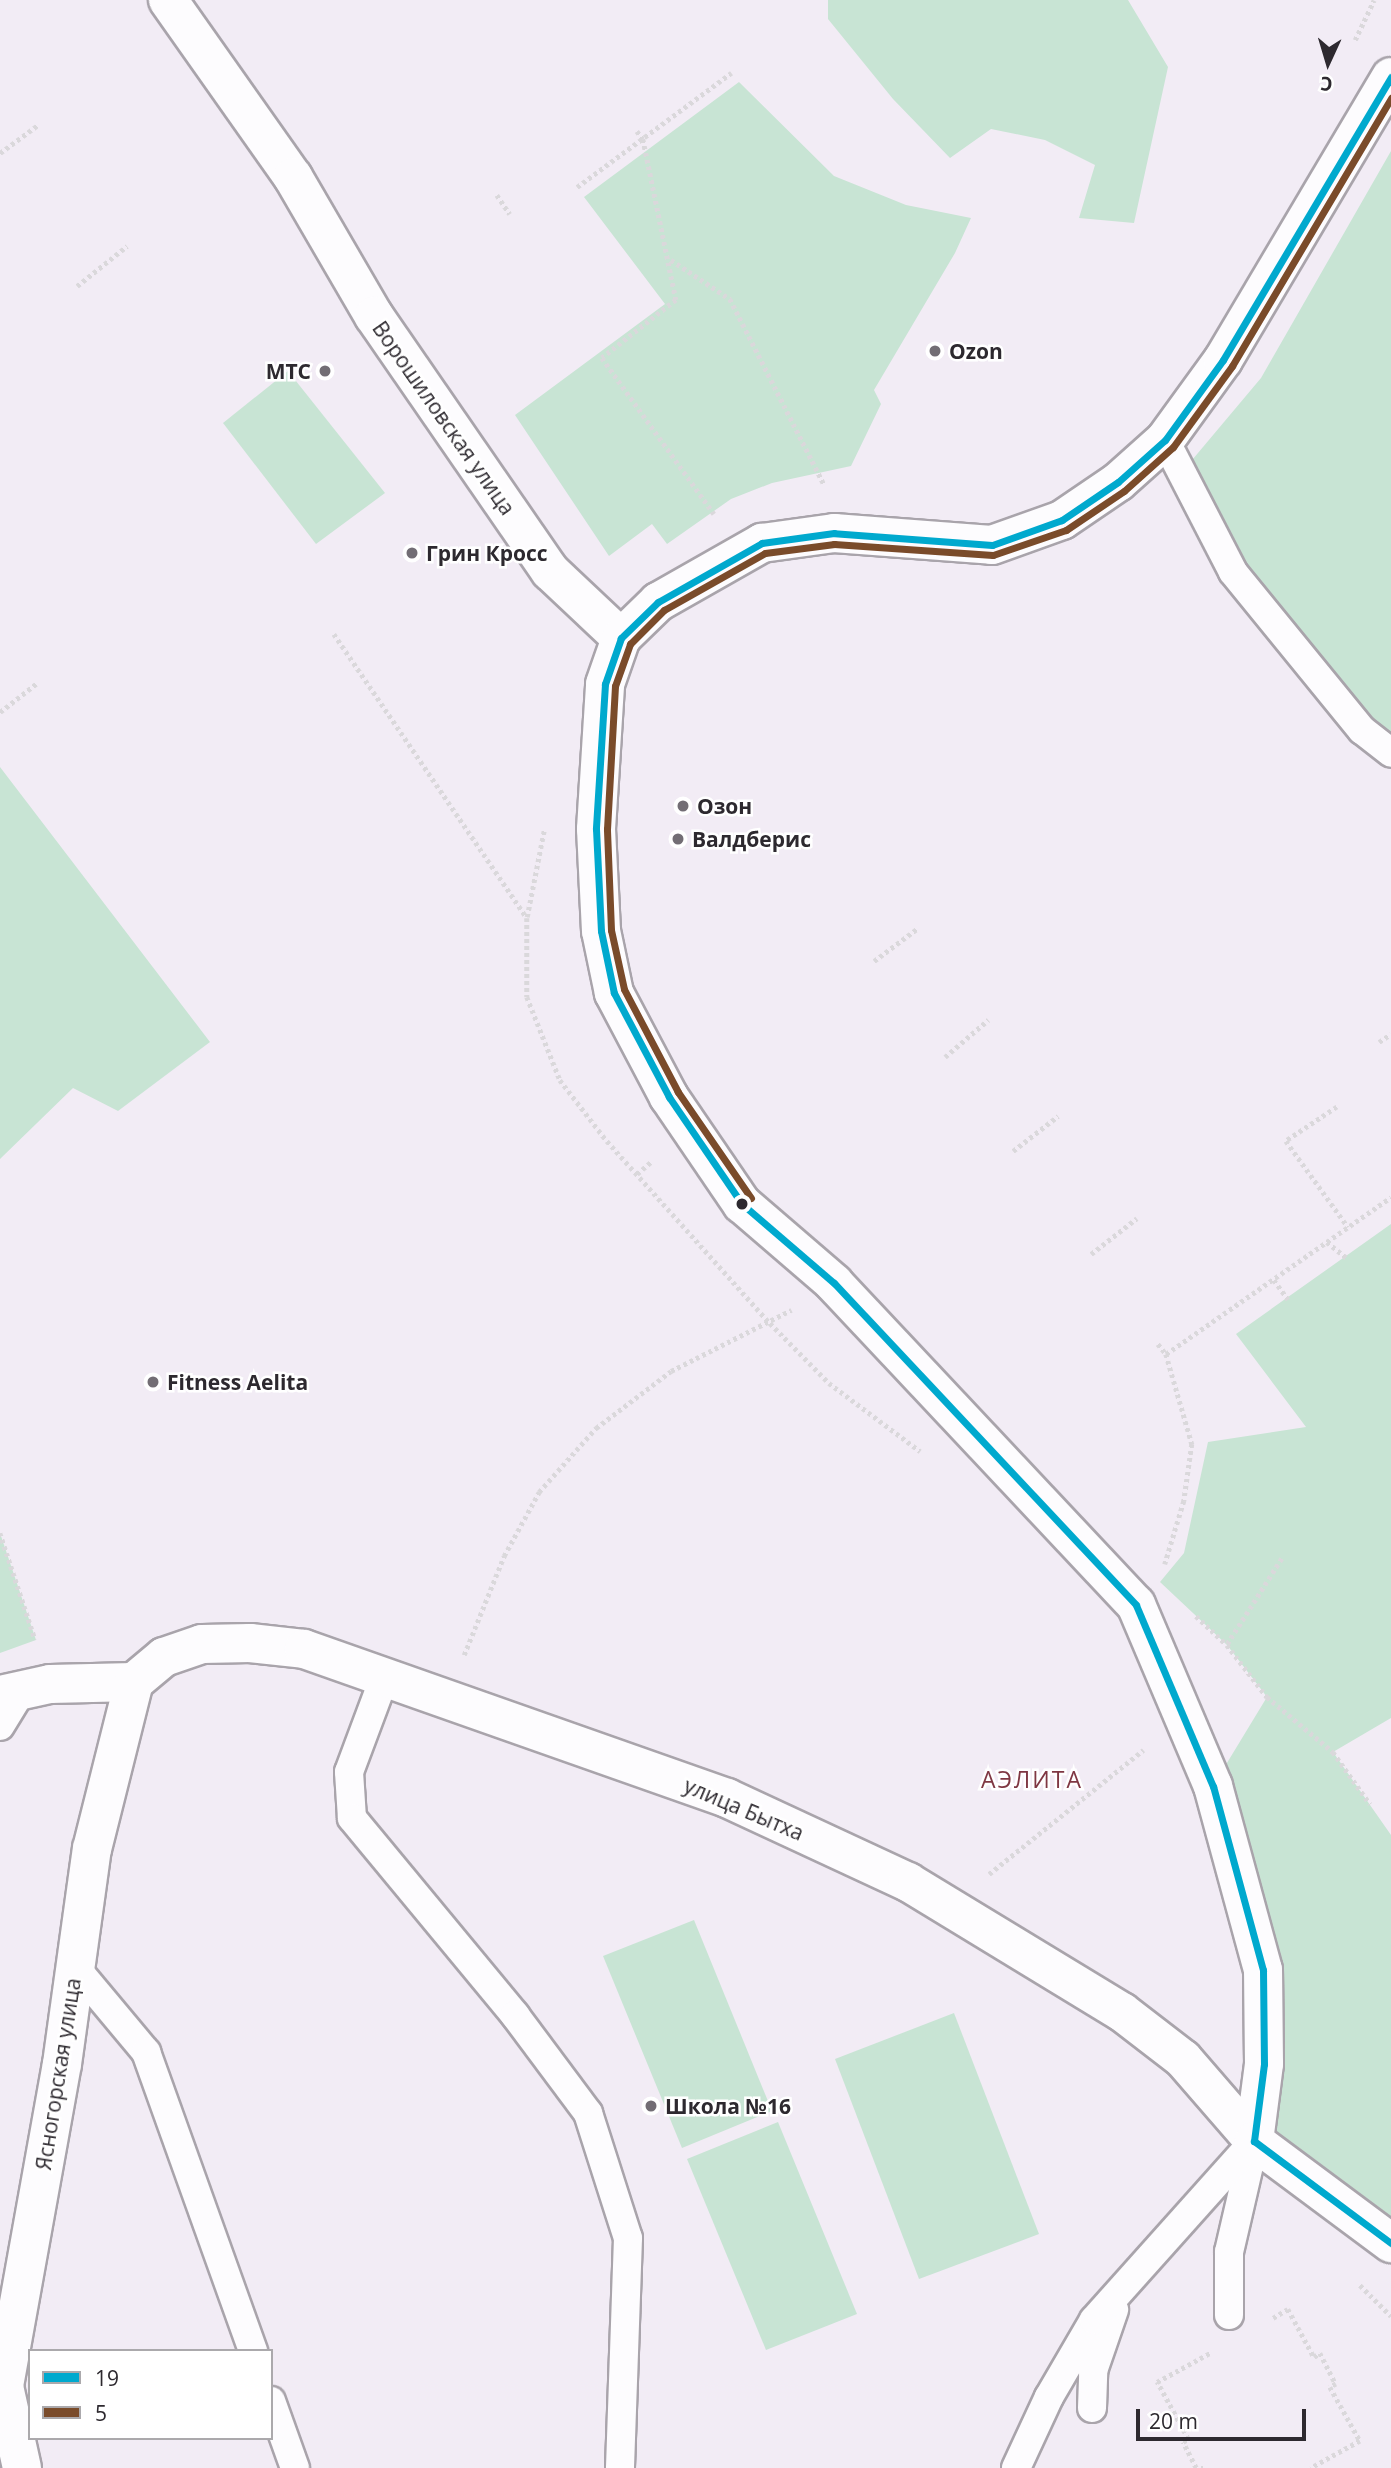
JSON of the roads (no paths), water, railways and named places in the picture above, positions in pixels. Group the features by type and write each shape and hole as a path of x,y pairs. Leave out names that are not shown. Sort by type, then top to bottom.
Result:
{"street":[{"name":"Ворошиловская улица","path":"168,0 293,177 374,316 550,571 621,638"},
{"path":"1254,2141 1264,2064 1263,1970 1213,1786 1136,1605 834,1283 743,1204 669,1097 614,993 601,931 596,830 605,684 621,638 657,602 762,543 834,533 992,545 1062,520 1118,482 1165,440 1223,360 1391,78"},
{"name":"улица Бытха","path":"134,1682 164,1657 202,1644 250,1643 304,1650 383,1681 726,1798 908,1882 1122,2012 1183,2059 1254,2141 1391,2242"},
{"path":"24,1689 134,1682"},
{"name":"Ясногорская улица","path":"22,2468 2,2385 75,1967 92,1849 134,1682"}],"lane":[{"path":"1165,440 1233,572 1362,730 1391,754"},
{"path":"383,1681 349,1772 352,1818 514,2015 588,2113 628,2238 620,2468"},
{"path":"0,1726 24,1689"},
{"path":"75,1967 146,2052 252,2349"},
{"path":"1016,2468 1049,2397 1094,2320 1254,2141"},
{"path":"1229,2315 1229,2252 1254,2141"},
{"path":"1092,2408 1093,2371 1120,2291"},
{"path":"273,2407 295,2468"}],"place":[{"name":"Ozon","path":"935,351"},
{"name":"МТС","path":"325,371"},
{"name":"Грин Кросс","path":"412,553"},
{"name":"Озон","path":"683,806"},
{"name":"Валдберис","path":"678,839"},
{"name":"Fitness Aelita","path":"153,1382"},
{"name":"Школа №16","path":"651,2106"}],"district":[{"name":"АЭЛИТА","path":"1032,1779"}]}
